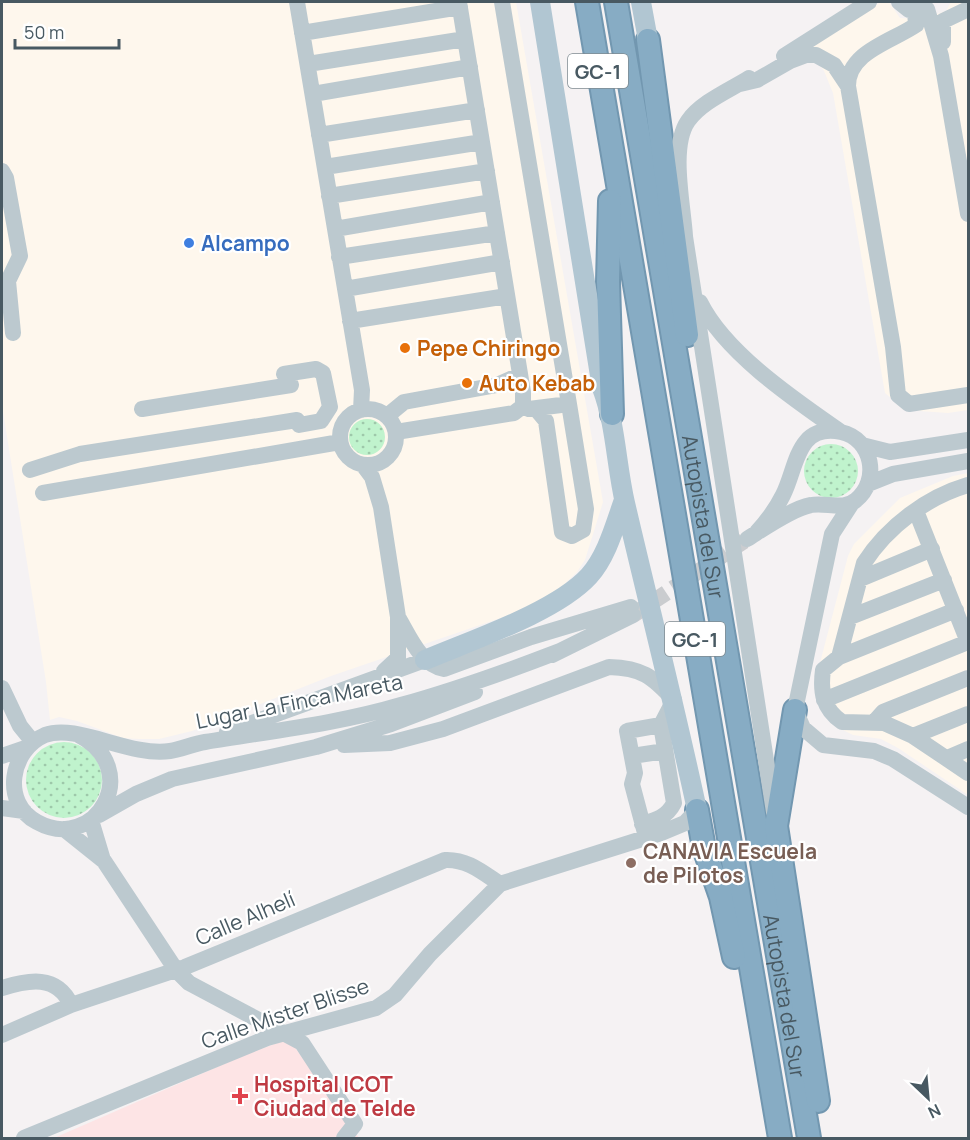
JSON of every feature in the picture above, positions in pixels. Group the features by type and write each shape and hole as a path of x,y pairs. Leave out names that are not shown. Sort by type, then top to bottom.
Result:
{"highway":[{"name":"Autopista del Sur","path":"587,2 780,1138"},
{"name":"Autopista del Sur","path":"616,2 809,1138"},
{"path":"648,40 685,310 696,465"},
{"path":"610,140 608,282 612,414"},
{"path":"795,710 776,826 824,1138"},
{"path":"697,810 704,848 722,897 736,963 766,1138"}],"main road":[{"path":"540,2 602,388 612,414 624,500 674,700 697,810"},
{"path":"641,2 648,40"},
{"path":"425,660 562,599 590,575 608,544 624,500"}],"street":[{"path":"297,2 362,390 361,410"},
{"path":"302,33 460,4 520,375 529,408 546,421 562,532 572,536 583,530 586,509 502,2"},
{"path":"531,2 550,61"},
{"path":"685,236 677,149 682,131 689,119 700,109 869,2"},
{"path":"898,2 968,9"},
{"path":"928,6 940,56 969,214"},
{"path":"928,6 915,25 875,48 853,65 848,75 848,86 890,324 898,395 909,404 969,395"},
{"path":"940,56 943,21 968,9"},
{"path":"892,39 934,33"},
{"path":"308,64 465,39"},
{"path":"648,40 694,290 776,826"},
{"path":"740,84 757,80 790,60 806,55 816,55 834,64 848,86"},
{"path":"313,94 470,67"},
{"path":"319,135 477,110"},
{"path":"325,167 482,142"},
{"path":"2,171 6,178 20,256 8,281 13,333"},
{"path":"329,196 487,171"},
{"path":"335,229 492,202"},
{"path":"339,257 497,233"},
{"path":"345,289 502,262"},
{"path":"694,290 712,324 732,346 804,406 862,445 890,452 969,440"},
{"path":"350,321 507,296"},
{"path":"30,470 80,454 298,422 321,421 330,407 323,373 316,369 287,380 142,409"},
{"path":"387,416 404,402 497,385 520,375"},
{"path":"396,432 514,413 529,408 569,404"},
{"path":"363,465 382,461 394,449 396,432 387,416 379,411 361,410 353,413 342,425 340,442 348,457 363,465 378,492"},
{"path":"841,432 821,433 802,445 785,493 772,514 752,536 802,507 852,503"},
{"path":"42,493 340,442"},
{"path":"862,445 870,464 868,484 863,494 852,503 832,534 795,710 803,728 823,745 874,751 893,759 969,807"},
{"path":"381,674 398,658 398,617 378,492 382,461"},
{"path":"868,484 893,474 969,461"},
{"path":"839,657 864,563 871,551 936,496 969,486"},
{"path":"824,700 969,642 916,511"},
{"path":"860,579 932,549"},
{"path":"850,617 944,580"},
{"path":"956,610 839,657 823,670 824,700 834,717 842,722 849,724 875,721 913,736 969,773"},
{"name":"Lugar La Finca Mareta","path":"64,829 93,818 136,794 172,779 316,747 441,706 496,684 609,629 633,611 531,636 444,669 432,666 425,660"},
{"path":"201,743 381,674 425,660 398,617"},
{"name":"Lugar La Finca Mareta","path":"2,756 47,735 62,732 142,752 170,751 201,743 327,723 400,706 489,678 560,651"},
{"path":"316,747 390,742 443,729 609,667 629,668 649,675 674,700 661,725 674,802 670,810 650,831 632,784 635,773 627,731 661,725"},
{"path":"875,721 883,712 969,678"},
{"path":"2,688 30,744 19,758 14,785 24,811 35,821 49,828 64,829 104,861 176,970 189,983 302,1043 356,1124 344,1138"},
{"path":"913,736 969,714"},
{"path":"77,734 98,748 110,770 111,787 106,803 93,818 104,861"},
{"path":"947,758 969,749"},
{"path":"632,756 665,751"},
{"path":"2,808 24,811"},
{"name":"Calle Mister Blisse","path":"24,1138 267,1038 376,1008 395,995 430,954 500,884 650,831 685,823 697,810"},
{"name":"Calle Mister Blisse","path":"650,831 692,834 704,848"},
{"name":"Calle Alhelí","path":"2,1035 71,1005 176,970 445,860 457,859 467,863 500,884"},
{"path":"2,988 28,980 40,980 66,993 71,1005"}],"shaded area":[{"path":"2,2 516,2 603,502 585,560 577,572 557,591 521,611 331,676 192,731 159,739 123,738 77,721 59,717 50,720 2,405"},
{"path":"881,2 889,2 900,18 922,19 946,11 951,2 968,2 968,410 948,413 905,410 885,393 833,93 824,71 807,47"},
{"path":"968,473 968,795 881,739 853,735 835,726 816,678 848,556 854,544 900,498 953,476"},
{"name":"Hospital ICOT Ciudad de Telde","path":"283,1041 294,1046 359,1138 54,1138 247,1054"}],"green space":[{"path":"367,419 380,424 385,437 380,450 367,455 354,450 349,437 354,424"},
{"path":"826,444 836,444 846,448 854,456 858,471 854,486 846,494 836,498 826,498 816,494 808,486 804,476 804,466 808,456 816,448"},
{"path":"64,742 78,745 91,753 99,766 102,780 99,794 91,807 78,815 64,818 50,815 37,807 29,794 26,780 29,766 37,753 50,745"}],"tunnel":[{"path":"633,615 744,541"}],"place":[{"name":"Alcampo","path":"189,243"},
{"name":"Pepe Chiringo","path":"405,348"},
{"name":"Auto Kebab","path":"467,383"},
{"name":"CANAVIA Escuela de Pilotos","path":"631,863"},
{"name":"Hospital ICOT Ciudad de Telde","path":"240,1096"}]}
